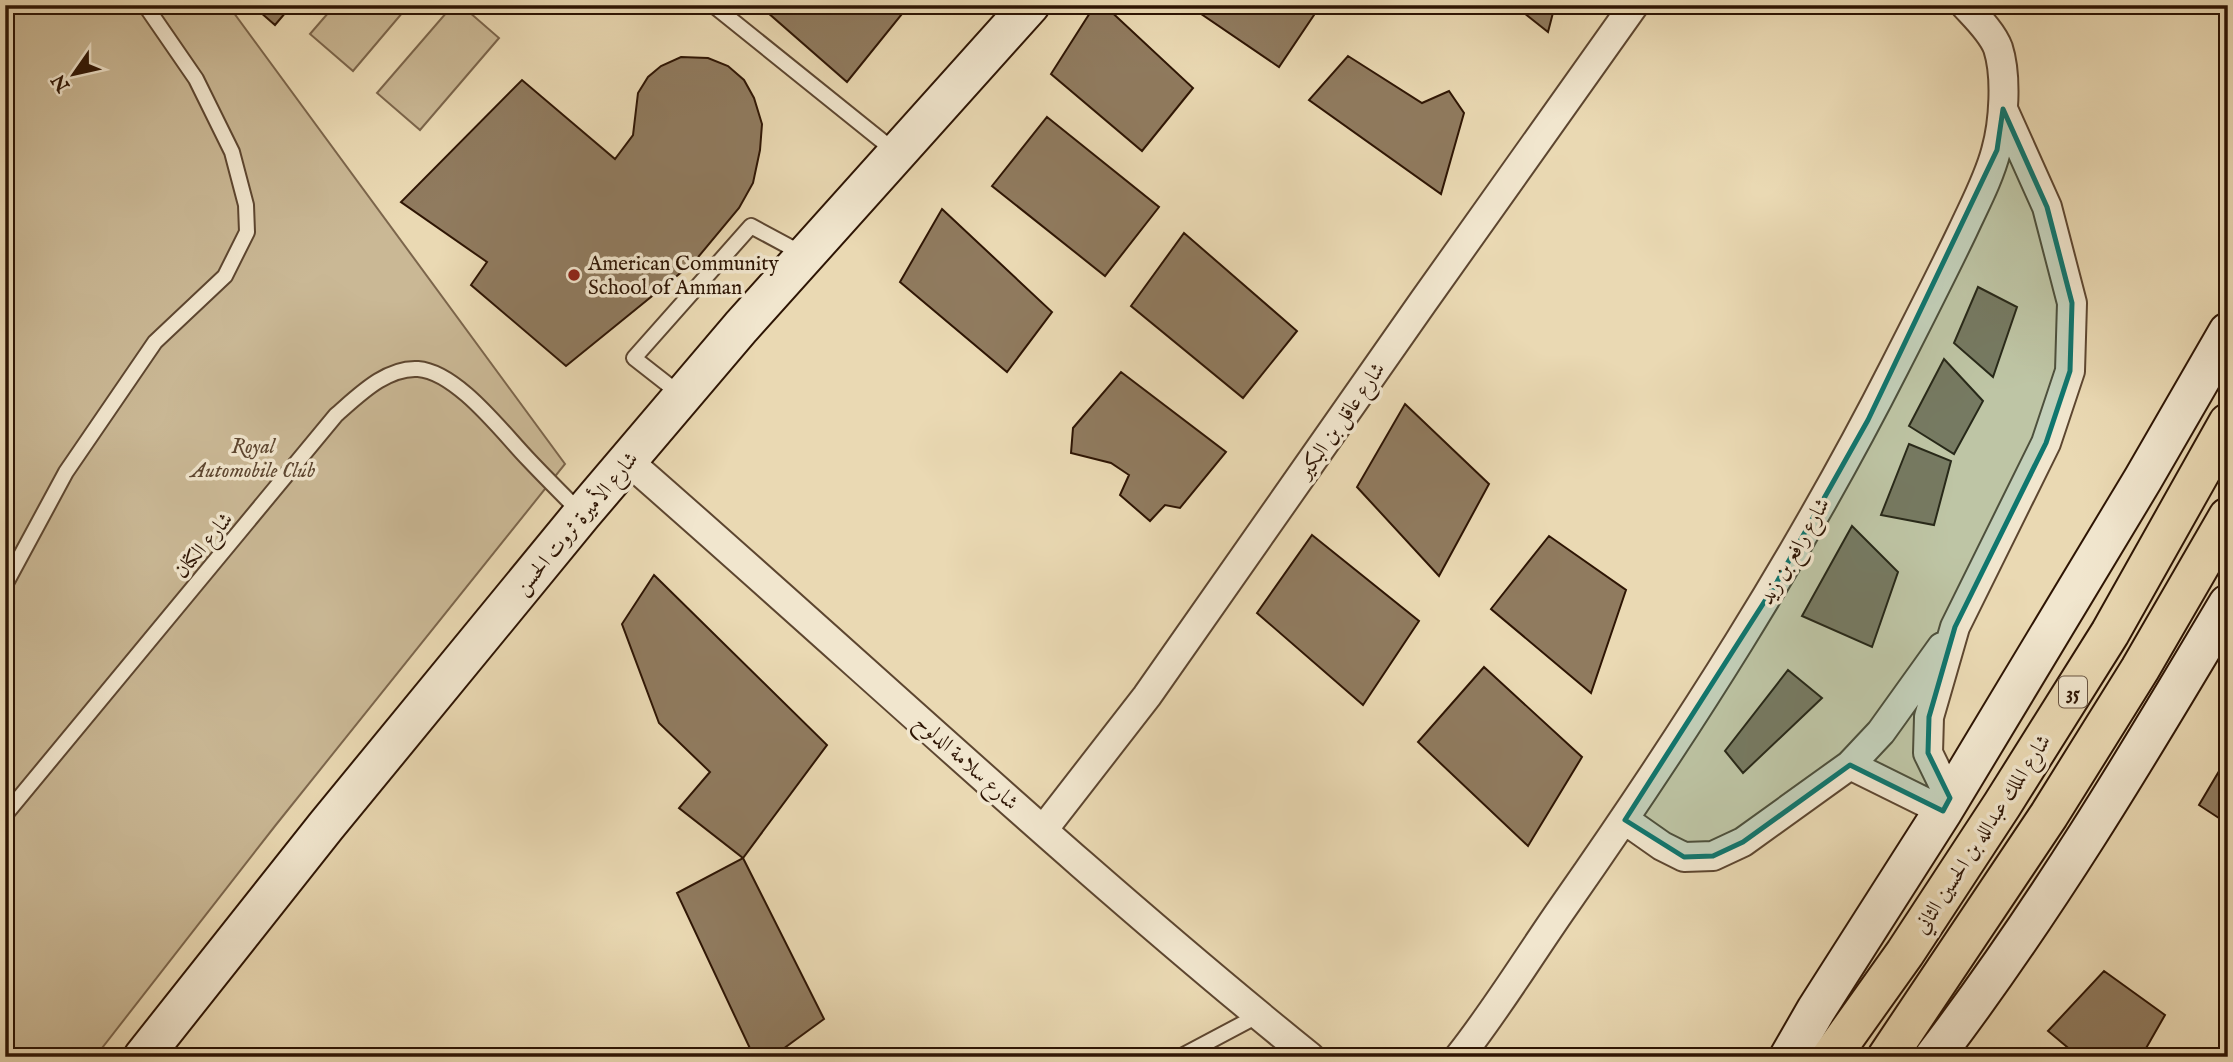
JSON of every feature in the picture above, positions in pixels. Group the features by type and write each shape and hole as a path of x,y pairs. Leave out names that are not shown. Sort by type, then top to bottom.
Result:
{"highway":[{"name":"شارع الملك عبدالله بن الحسين الثاني","path":"1831,1057 1905,953 2110,633 2228,423"},
{"name":"35","path":"1887,1057 2077,770 2140,669 2228,517"}],"street":[{"name":"شارع الأميرة ثروت الحسن","path":"143,1057 326,826 582,514 741,327 1030,5"},
{"name":"شارع عاقل بن البكير","path":"1043,830 1147,696 1634,5"},
{"name":"شارع رافع بن زيد","path":"1459,1057 1625,820 1777,583 1868,420 1940,278 1997,150 2003,108 2003,71 1997,46 1965,5"},
{"path":"1625,820 1662,846 1684,857 1713,856 1743,842 1850,765 1881,732 1955,627 2046,443 2070,371 2072,303 2047,207 2003,108"},
{"path":"1789,1057 2150,468 2228,332"},
{"name":"شارع سلامة الدلوح","path":"628,461 1043,830 1310,1057"},
{"path":"1934,1057 1983,993 2091,830 2228,604"},
{"path":"1946,804 1928,753 1929,717 1955,627"},
{"path":"1850,765 1946,804"}],"lane":[{"path":"5,585 73,461 155,342 225,275 247,232 246,205 232,152 196,79 145,5"},
{"path":"713,5 898,154"},
{"path":"683,396 634,358 751,226 807,256"},
{"name":"شارع الكتان","path":"5,815 336,415 375,383 394,372 418,369 440,376 471,400 582,514"},
{"path":"1180,1057 1259,1015"}],"highlighted area":[{"path":"2003,109 2047,207 2072,303 2070,371 2046,443 1955,627 1929,717 1928,753 1950,798 1943,811 1850,765 1743,842 1713,856 1684,857 1625,820 1777,582 1868,420 1997,150"}],"green space":[{"name":"Royal Automobile Club","path":"5,5 228,5 565,464 275,826 95,1057 5,1057"},
{"path":"335,5 409,5 353,71 310,34"},
{"path":"453,5 461,5 499,38 420,130 377,93"}],"building":[{"path":"252,5 292,5 275,25"},
{"path":"759,5 890,5 902,14 847,82"},
{"path":"1095,5 1104,5 1193,88 1142,151 1051,74"},
{"path":"1188,5 1306,5 1316,12 1279,67"},
{"path":"1514,5 1555,5 1548,32"},
{"path":"1348,56 1422,103 1449,91 1464,113 1441,194 1309,100"},
{"path":"681,57 708,58 728,66 744,80 754,98 762,124 753,183 739,208 694,262 566,366 471,285 487,262 401,202 522,80 615,159 633,135 638,93 648,77 661,66"},
{"path":"1047,117 1159,207 1105,276 992,186"},
{"path":"942,209 1052,312 1007,372 900,282"},
{"path":"1184,233 1297,331 1243,398 1131,306"},
{"path":"1978,287 2017,307 1993,377 1954,343"},
{"path":"1944,359 1983,401 1954,454 1909,426"},
{"path":"1121,372 1226,452 1180,508 1165,505 1150,521 1120,495 1129,475 1111,463 1071,453 1073,428"},
{"path":"1405,404 1489,484 1439,576 1357,487"},
{"path":"1909,444 1951,461 1934,525 1881,515"},
{"path":"1852,526 1898,572 1872,647 1802,616"},
{"path":"1312,535 1419,621 1363,705 1257,613"},
{"path":"1549,536 1626,590 1591,693 1491,609"},
{"path":"654,575 827,745 743,858 679,808 710,772 659,723 622,624"},
{"path":"1484,667 1582,757 1528,846 1418,742"},
{"path":"1788,670 1822,698 1743,773 1725,751"},
{"path":"2228,756 2228,824 2199,805"},
{"path":"743,858 824,1019 772,1057 754,1057 677,893"},
{"path":"2104,971 2165,1015 2141,1057 2079,1057 2048,1031"}],"place":[{"name":"American Community School of Amman","path":"574,275"}]}
